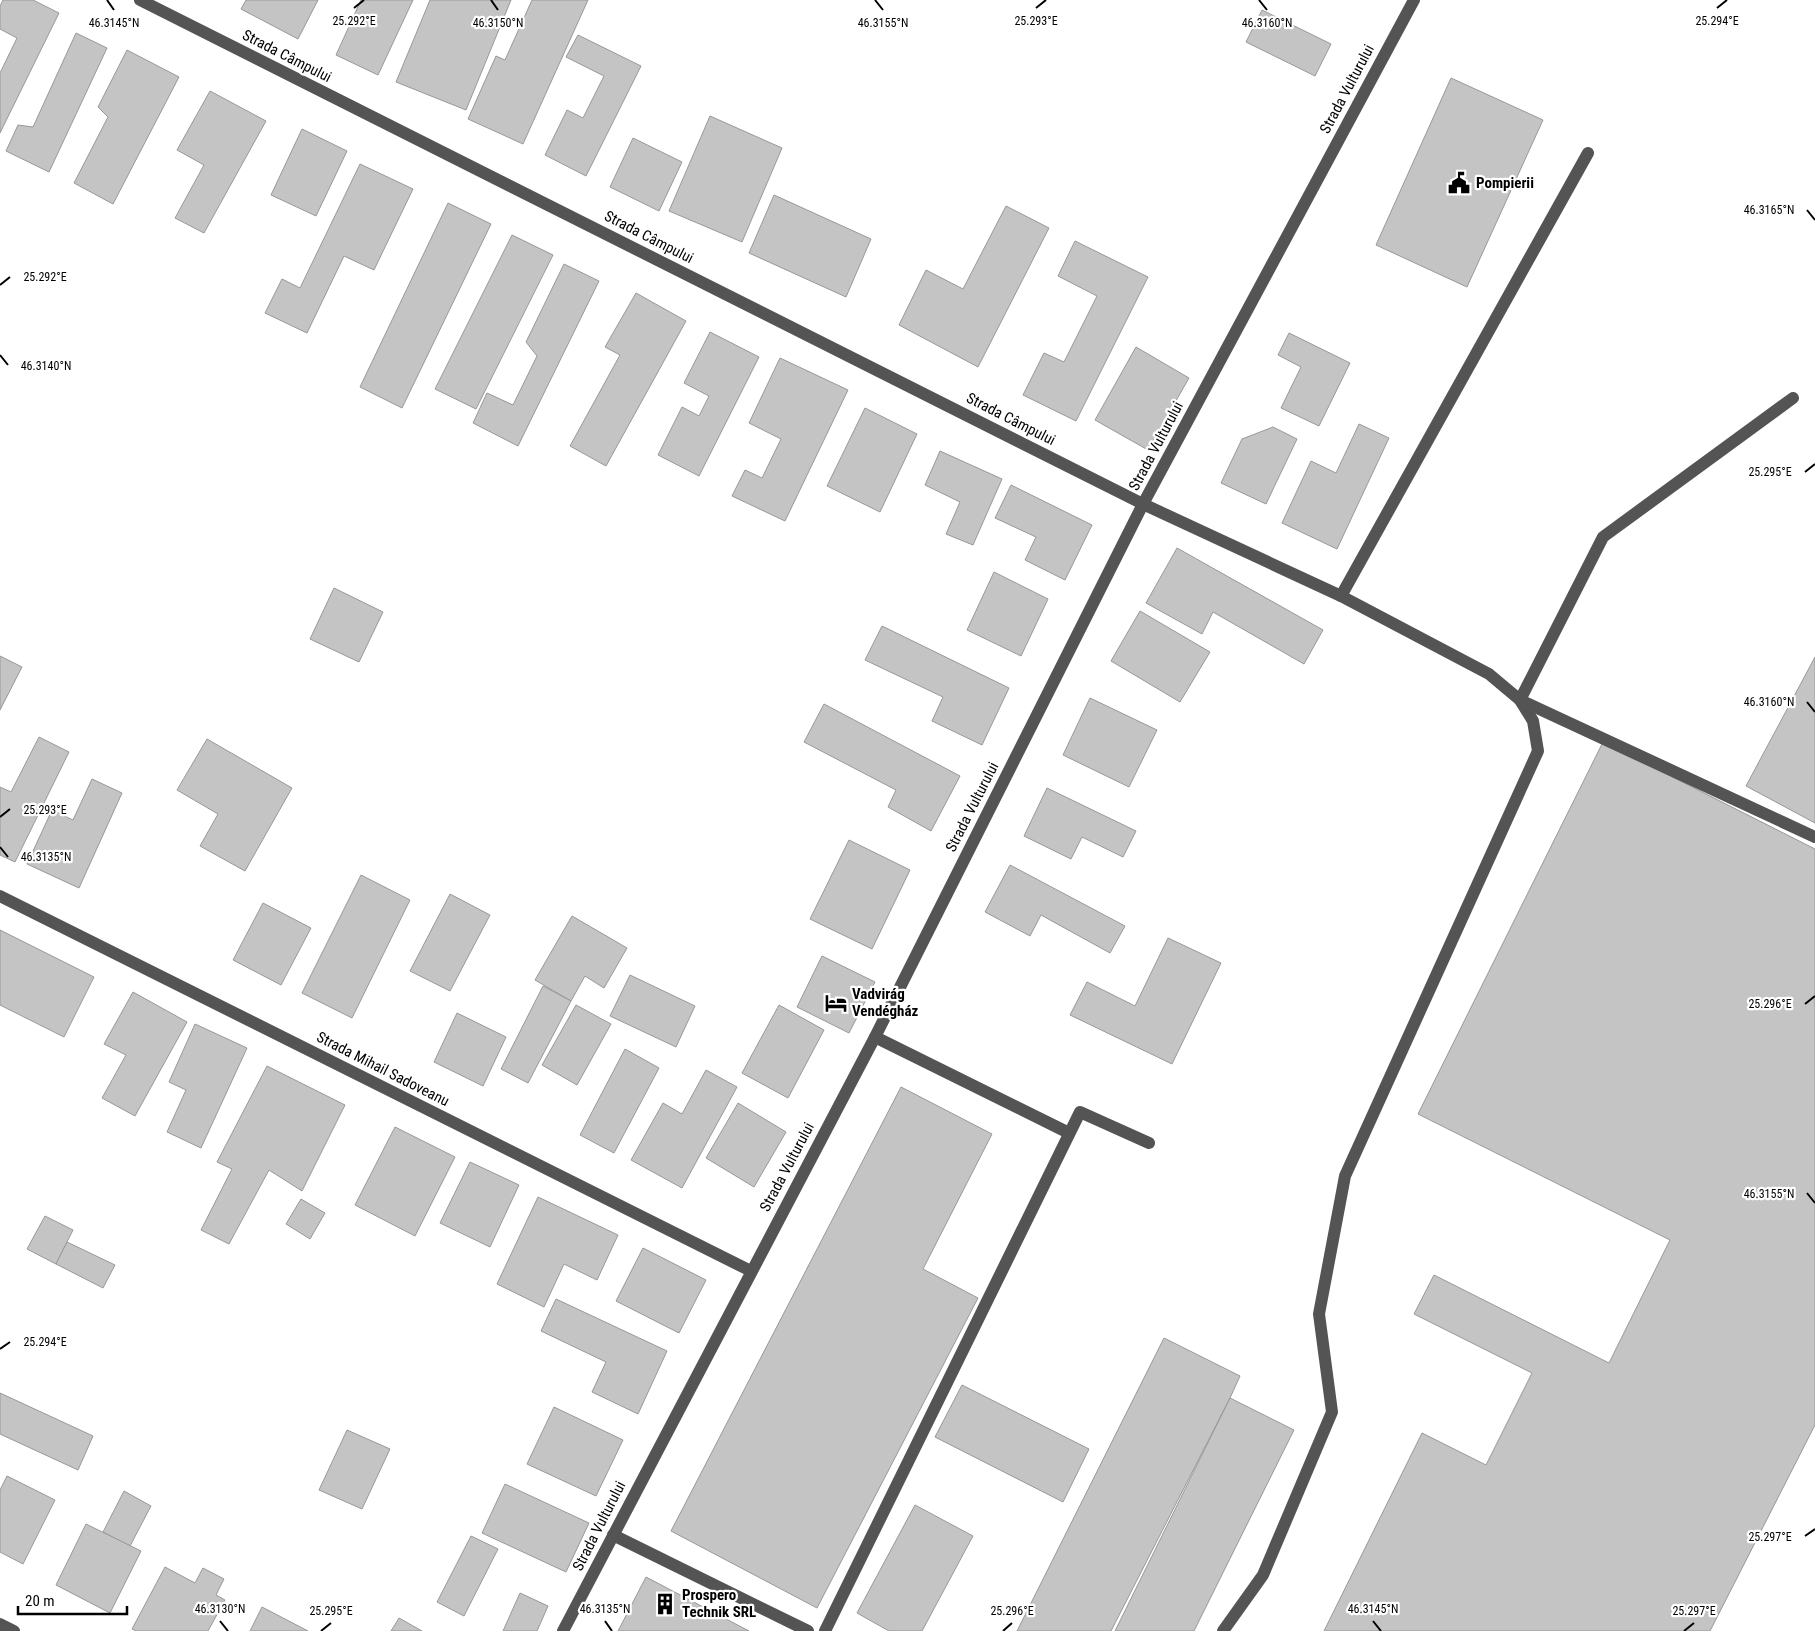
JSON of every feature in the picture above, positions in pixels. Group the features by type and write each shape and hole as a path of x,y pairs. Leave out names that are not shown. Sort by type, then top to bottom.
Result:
{"street":[{"name":"Strada Câmpului","path":"140,0 1143,504 1341,596 1489,674 1520,700"},
{"name":"Strada Vulturului","path":"564,1631 875,1036 1143,504 1414,0"},
{"path":"1341,596 1588,153"},
{"path":"1520,700 1603,537 1793,398"},
{"path":"1520,700 1815,837"},
{"path":"1223,1631 1263,1575 1332,1412 1319,1314 1345,1176 1538,751 1533,721 1520,700"},
{"name":"Strada Mihail Sadoveanu","path":"0,896 751,1271"},
{"path":"875,1036 1069,1133"},
{"path":"825,1631 1080,1112 1149,1143"},
{"path":"613,1535 808,1631"},
{"path":"0,1624 14,1631"}],"building":[{"path":"3,0 33,0 59,13 0,133 0,73 17,38 0,29 0,6"},
{"path":"246,0 318,0 298,39 241,9"},
{"path":"361,0 413,0 378,75 336,55"},
{"path":"430,0 511,0 466,110 396,82"},
{"path":"532,0 588,0 523,144 468,119 496,56 505,60"},
{"path":"1262,10 1331,44 1315,76 1246,42"},
{"path":"76,33 107,48 49,172 6,151 18,125 33,127"},
{"path":"578,35 641,66 586,176 545,155 567,110 583,118 604,76 566,57"},
{"path":"127,50 179,77 113,204 74,183 108,117 98,107"},
{"name":"Pompierii","path":"1451,78 1543,120 1467,287 1376,245"},
{"path":"210,91 266,121 204,233 175,218 204,165 177,150"},
{"path":"710,116 782,148 742,242 669,211"},
{"path":"302,129 347,151 316,216 271,195"},
{"path":"633,138 682,162 659,211 610,187"},
{"path":"360,164 413,189 374,270 344,256 307,333 265,313 282,279 300,288"},
{"path":"774,195 871,239 846,297 749,253"},
{"path":"448,203 491,224 402,408 360,387"},
{"path":"1006,206 1049,228 978,367 899,325 926,270 963,289"},
{"path":"512,235 553,255 476,409 435,389"},
{"path":"1075,241 1148,277 1076,421 1023,395 1044,353 1064,362 1097,296 1058,276"},
{"path":"564,264 599,281 518,446 473,423 487,393 513,405 537,356 526,342"},
{"path":"636,293 686,321 606,466 570,446 620,355 605,347"},
{"path":"710,332 759,357 699,476 658,455 682,407 699,416 709,396 684,383"},
{"path":"1289,333 1350,363 1319,426 1281,408 1301,367 1278,355"},
{"path":"1136,347 1189,378 1148,450 1095,420"},
{"path":"780,358 848,390 785,521 732,496 745,470 762,478 781,439 749,423"},
{"path":"865,408 917,434 880,512 827,486"},
{"path":"1359,424 1389,438 1337,549 1282,523 1311,461 1336,473"},
{"path":"1273,427 1297,439 1266,504 1221,483 1242,439"},
{"path":"940,451 1002,479 973,545 946,534 960,502 925,485"},
{"path":"1011,485 1092,525 1065,580 1025,560 1036,537 995,518"},
{"path":"1177,548 1323,630 1304,664 1213,612 1202,634 1146,603"},
{"path":"994,572 1048,599 1021,656 967,630"},
{"path":"334,588 383,612 359,662 310,639"},
{"path":"1140,611 1210,652 1180,702 1111,661"},
{"path":"882,626 1009,688 982,745 932,721 943,697 865,660"},
{"path":"0,656 22,667 0,710"},
{"path":"1815,657 1815,823 1746,786"},
{"path":"1090,698 1157,730 1129,787 1063,755"},
{"path":"824,704 960,776 931,831 888,807 896,790 804,742"},
{"path":"39,737 69,752 15,862 0,855 0,787 11,792"},
{"path":"207,739 292,788 245,871 200,846 218,814 177,790"},
{"path":"1603,742 1815,849 1815,1425 1710,1631 1324,1631 1422,1433 1486,1465 1532,1373 1414,1314 1434,1275 1609,1363 1670,1240 1418,1114"},
{"path":"92,779 122,793 79,888 27,864 52,810 73,820"},
{"path":"1047,788 1136,831 1123,857 1082,837 1071,859 1024,836"},
{"path":"849,840 910,870 872,949 810,919"},
{"path":"1010,865 1125,926 1110,953 1041,915 1030,936 985,912"},
{"path":"361,875 410,900 352,1018 302,993"},
{"path":"450,894 490,915 450,991 410,971"},
{"path":"263,903 311,928 281,985 233,960"},
{"path":"572,916 627,948 604,988 585,976 571,1001 535,980"},
{"path":"0,930 94,977 64,1037 0,1005"},
{"path":"1168,938 1221,963 1172,1064 1070,1015 1087,982 1135,1006"},
{"path":"822,956 875,982 849,1033 797,1007"},
{"path":"630,975 695,1006 676,1047 610,1016"},
{"path":"543,986 571,1001 528,1083 501,1069"},
{"path":"133,992 187,1022 135,1116 102,1098 126,1055 104,1044"},
{"path":"576,1005 611,1024 577,1085 542,1065"},
{"path":"779,1005 824,1030 788,1098 742,1073"},
{"path":"457,1013 506,1037 483,1086 434,1062"},
{"path":"195,1024 247,1048 201,1148 167,1132 186,1090 169,1082"},
{"path":"625,1049 659,1068 614,1153 580,1135"},
{"path":"267,1066 345,1105 302,1191 269,1170 229,1244 201,1230 232,1169 217,1162"},
{"path":"706,1070 737,1087 682,1188 631,1160 663,1103 682,1114"},
{"path":"901,1087 992,1134 923,1269 978,1298 817,1608 671,1531"},
{"path":"738,1103 786,1132 754,1187 706,1158"},
{"path":"395,1127 455,1157 415,1236 355,1205"},
{"path":"470,1162 519,1185 490,1247 440,1223"},
{"path":"538,1197 618,1235 597,1280 564,1264 544,1307 497,1284"},
{"path":"301,1199 325,1213 310,1239 286,1224"},
{"path":"45,1216 73,1230 56,1264 27,1249"},
{"path":"67,1242 115,1265 103,1288 56,1264"},
{"path":"643,1248 706,1280 679,1333 616,1301"},
{"path":"556,1299 667,1351 638,1414 592,1392 606,1362 541,1331"},
{"path":"1164,1338 1240,1376 1230,1398 1111,1631 1017,1631"},
{"path":"962,1385 1089,1449 1063,1502 935,1437"},
{"path":"0,1393 93,1436 78,1470 0,1434"},
{"path":"1230,1398 1294,1430 1194,1631 1115,1631"},
{"path":"554,1407 623,1440 596,1496 527,1464"},
{"path":"347,1430 390,1449 362,1509 319,1490"},
{"path":"7,1476 55,1500 23,1564 0,1552 0,1490"},
{"path":"505,1484 589,1523 566,1572 482,1533"},
{"path":"124,1491 151,1506 130,1546 103,1532"},
{"path":"915,1505 973,1536 922,1631 889,1631 857,1613"},
{"path":"86,1524 141,1551 110,1613 56,1585"},
{"path":"471,1536 498,1549 464,1616 437,1602"},
{"path":"165,1567 195,1583 203,1568 224,1579 216,1595 225,1600 208,1631 136,1631 132,1629"},
{"name":"Prospero Technik SRL","path":"646,1577 749,1631 618,1631"},
{"path":"520,1593 548,1606 537,1631 503,1631"},
{"path":"262,1607 308,1631 250,1631"},
{"path":"399,1618 422,1631 391,1631"}],"place":[{"name":"Pompierii","path":"1459,183"},
{"name":"Vadvirág Vendégház","path":"836,1003"},
{"name":"Prospero Technik SRL","path":"665,1604"}]}
